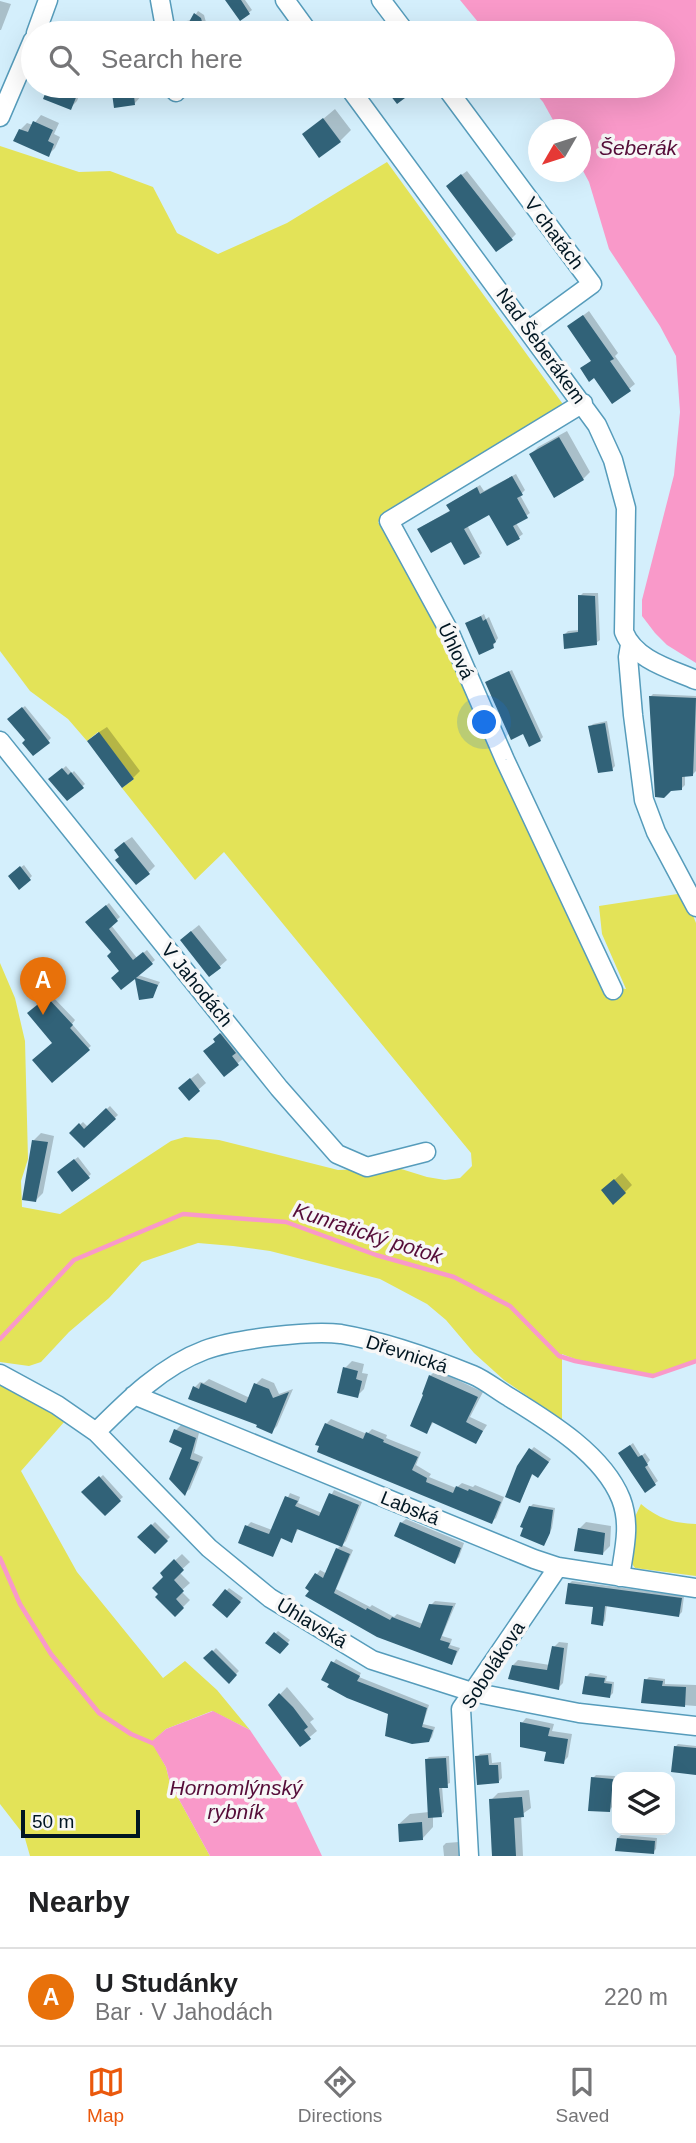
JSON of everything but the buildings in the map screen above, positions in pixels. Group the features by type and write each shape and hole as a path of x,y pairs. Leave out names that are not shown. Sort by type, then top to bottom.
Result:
{"street":[{"path":"40,21 48,0"},
{"path":"160,0 164,21"},
{"path":"285,0 300,21"},
{"path":"382,0 397,21"},
{"path":"0,117 21,68"},
{"name":"Nad Šeberákem","path":"357,98 583,403 597,425 613,460 626,508 623,618 624,632 630,645 628,657 633,715 644,800 656,832 696,907"},
{"name":"V chatách","path":"454,98 592,284 529,330"},
{"name":"Úhlová","path":"583,403 389,521 449,631 505,760 614,990"},
{"path":"630,645 652,660 696,680"},
{"name":"V Jahodách","path":"0,741 279,1088 337,1154 367,1167 426,1152"},
{"name":"Dřevnická","path":"96,1432 134,1395 177,1362 207,1349 257,1338 301,1335 339,1334 372,1342 475,1376 554,1425 599,1465 621,1498 628,1526 620,1577"},
{"name":"Úhlavská","path":"0,1374 57,1405 96,1432 209,1548 270,1598 372,1660 472,1692 579,1713 696,1726"},
{"name":"Labská","path":"134,1395 558,1567 696,1588"},
{"name":"Sobolákova","path":"469,1856 461,1709 558,1567"}],"shaded area":[{"path":"0,146 79,172 110,171 153,187 177,233 218,254 287,223 387,162 565,407 413,496 378,522 446,641 606,986 626,989 602,934 599,906 684,893 696,923 696,1362 653,1376 580,1361 562,1354 562,1420 504,1380 427,1304 380,1279 270,1251 198,1243 142,1262 109,1298 69,1332 41,1362 29,1366 0,1362 0,963 15,998 25,1041 28,1159 21,1181 22,1207 60,1214 171,1141 185,1137 219,1140 338,1170 398,1168 445,1180 460,1178 472,1166 471,1153 224,852 195,880 122,788 134,779 98,732 87,741 68,719 30,691 0,651"},
{"path":"0,1385 38,1403 65,1421 21,1471 77,1572 163,1678 185,1661 217,1690 250,1730 212,1711 166,1729 152,1742 166,1767 170,1783 210,1856 30,1856 24,1835 0,1804"},
{"path":"641,1504 667,1519 696,1524 696,1576 635,1568 628,1558 633,1521"}],"water":[{"name":"Šeberák","path":"460,0 696,0 696,663 667,645 642,616 642,600 674,475 680,412 676,356 660,326 609,249 589,182 591,119 552,119 540,98 675,98 675,21 477,21"},
{"name":"Hornomlýnský rybník","path":"213,1711 250,1730 291,1791 322,1856 210,1856 151,1742 166,1729"}],"waterway":[{"name":"Kunratický potok","path":"0,1339 74,1260 183,1214 286,1222 376,1255 454,1277 510,1306 559,1356 575,1361 653,1376 696,1361"},
{"name":"Kunratický potok","path":"0,1558 20,1604 51,1654 99,1713 131,1734 157,1745"}],"place":[{"name":"U Studánky","path":"43,1015"}]}
